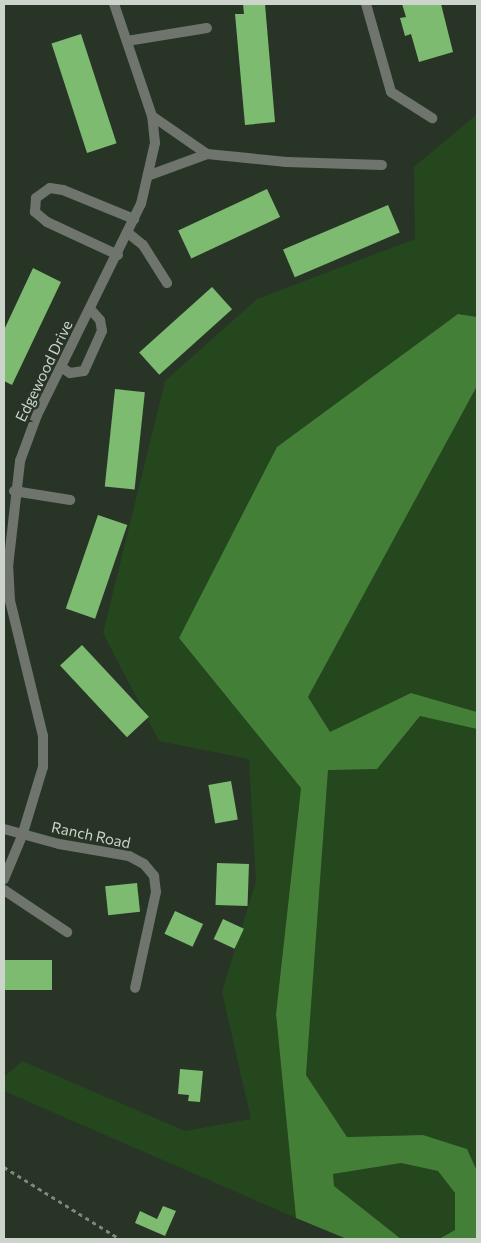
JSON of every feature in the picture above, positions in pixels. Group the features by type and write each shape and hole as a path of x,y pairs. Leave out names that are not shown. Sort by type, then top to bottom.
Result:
{"street":[{"name":"Edgewood Drive","path":"4,879 22,836 43,767 43,736 10,601 8,567 14,491 20,461 37,415 118,255 134,219 150,175 155,143 152,116 114,4"},
{"path":"366,4 391,92 432,118"},
{"path":"127,41 207,28"},
{"path":"152,116 207,154"},
{"path":"150,175 207,154 286,162 382,165"},
{"path":"118,255 46,222 35,212 36,198 50,188 63,190 134,219"},
{"path":"128,233 143,245 167,283"},
{"path":"61,367 70,373 84,371 102,332 100,320 90,310"},
{"path":"14,491 70,500"},
{"name":"Ranch Road","path":"4,829 22,836 129,856 144,864 154,876 156,892 135,988"},
{"path":"4,890 67,932"}],"path":[{"path":"4,1167 120,1239"}],"shaded area":[{"path":"477,102 477,317 458,314 179,638 301,788 276,1014 296,1218 4,1091 4,1077 22,1061 185,1131 251,1119 222,992 256,881 249,759 159,741 103,633 165,381 257,299 415,239 414,167 476,115"},
{"path":"458,314 477,317 477,386 308,697 330,732 411,693 477,712 477,729 420,716 377,769 328,770 306,1075 347,1137 423,1135 467,1149 477,1171 477,1239 439,1239 455,1230 455,1193 438,1171 401,1163 333,1174 334,1186 401,1239 347,1239 296,1218 276,1014 301,788 179,638 277,447"},
{"path":"477,386 477,712 411,693 330,733 308,697"},
{"path":"420,716 477,729 477,1171 467,1149 423,1135 347,1137 306,1075 328,769 377,768"},
{"path":"401,1163 438,1171 455,1193 455,1230 439,1239 401,1239 334,1186 333,1174"}],"building":[{"path":"243,4 265,4 275,122 245,125 235,14 244,14"},
{"path":"402,4 441,4 453,52 419,62 411,34 405,36 400,18 406,17"},
{"path":"81,34 117,143 87,153 52,44"},
{"path":"267,189 280,217 191,259 178,230"},
{"path":"388,205 400,233 295,277 283,250"},
{"path":"33,268 61,282 12,385 4,381 4,330"},
{"path":"212,287 232,309 159,375 139,353"},
{"path":"115,389 145,392 135,490 105,486"},
{"path":"98,515 127,525 95,619 66,609"},
{"path":"82,645 149,717 127,737 60,665"},
{"path":"231,781 238,819 215,823 208,785"},
{"path":"217,863 249,864 248,906 216,905"},
{"path":"137,883 140,912 108,915 105,886"},
{"path":"175,911 203,924 193,947 164,934"},
{"path":"223,919 244,929 235,949 214,939"},
{"path":"4,960 52,960 52,990 4,990"},
{"path":"180,1069 203,1071 200,1102 188,1101 189,1095 178,1094"},
{"path":"163,1206 176,1211 165,1236 135,1223 140,1211 157,1219"}]}
